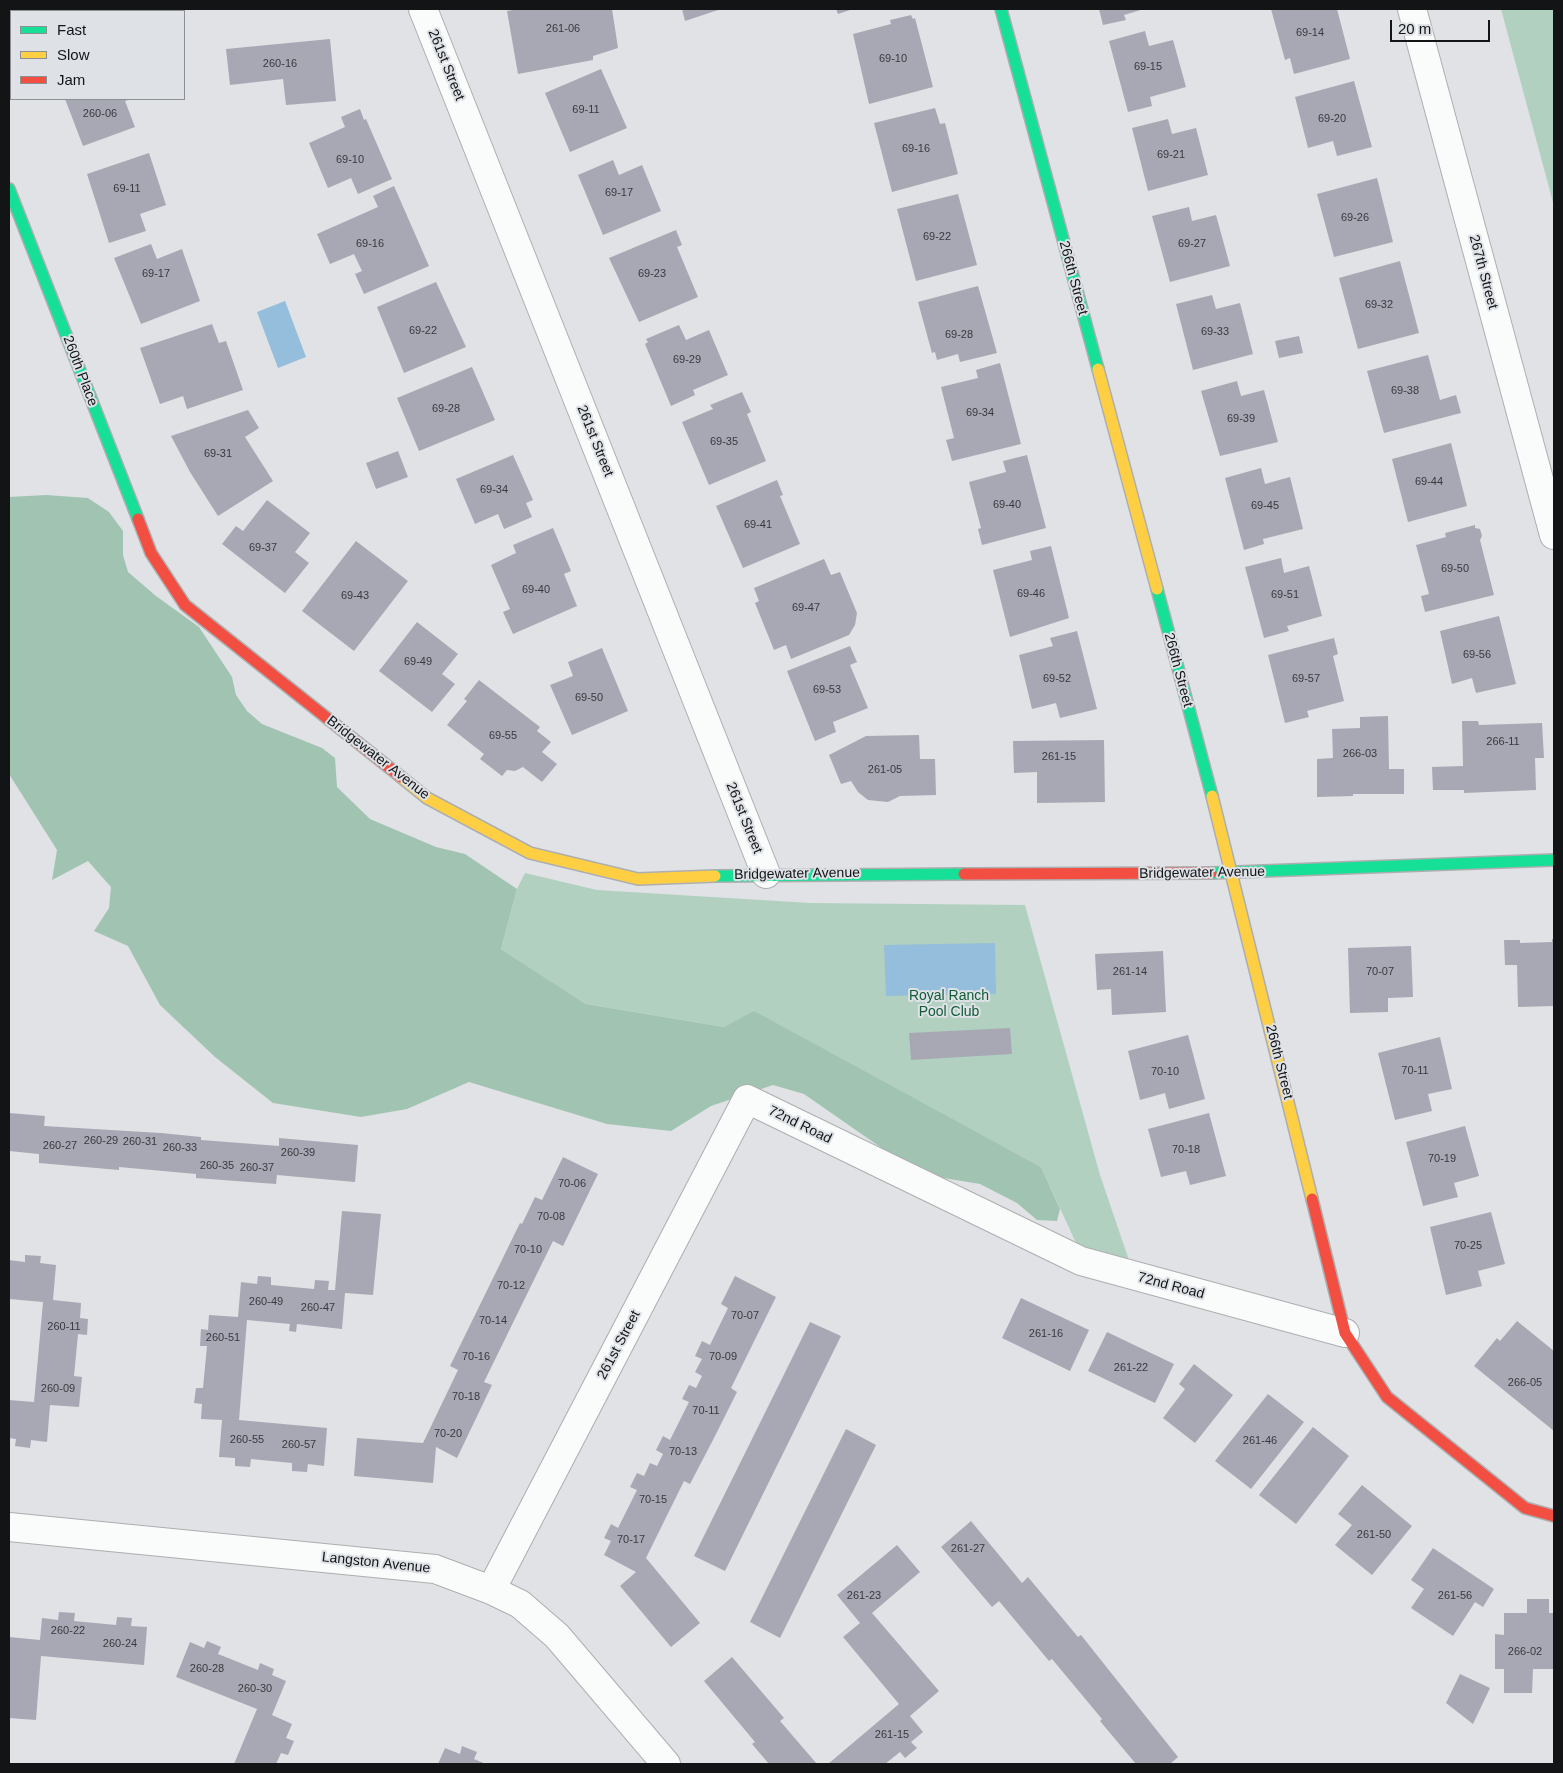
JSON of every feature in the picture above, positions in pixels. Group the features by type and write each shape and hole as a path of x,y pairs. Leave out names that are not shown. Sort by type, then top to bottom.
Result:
{"street":[{"name":"261st Street","path":"423,9 766,874"},
{"name":"266th Street","path":"1001,9 1233,873 1345,1333"},
{"name":"267th Street","path":"1412,9 1554,535"},
{"name":"260th Place","path":"9,189 151,553"},
{"name":"Bridgewater Avenue","path":"151,553 185,604 426,798 530,854 638,879 766,874 1233,873 1554,860"},
{"name":"261st Street","path":"491,1590 747,1099"},
{"name":"72nd Road","path":"747,1099 1080,1261 1345,1333"},
{"path":"1345,1333 1387,1397 1525,1508 1554,1516"},
{"name":"Langston Avenue","path":"9,1527 435,1569 491,1590 520,1604 557,1636 666,1764"}],"green space":[{"path":"1501,9 1554,9 1554,206"},
{"path":"46,495 88,498 109,512 123,531 123,555 128,572 156,596 199,627 232,677 236,695 247,711 262,724 322,748 335,758 337,787 370,819 436,847 465,854 517,889 501,949 586,1004 724,1027 754,1011 1041,1167 1060,1209 1057,1221 1037,1220 1017,1203 980,1184 919,1174 804,1094 773,1085 711,1106 671,1131 607,1124 469,1082 407,1109 361,1117 273,1103 215,1057 160,1005 128,946 94,931 109,908 111,887 88,861 52,880 57,850 9,774 9,497"},
{"name":"Royal Ranch Pool Club","path":"525,873 597,890 810,903 1025,905 1100,1175 1133,1272 1083,1258 1041,1167 754,1012 724,1027 586,1004 501,949 517,889"}],"water":[{"path":"285,301 306,357 278,368 257,312"},
{"path":"995,943 996,994 886,996 884,945"}],"building":[{"path":"518,9 612,9 618,48 593,56 593,60 518,74 507,11"},
{"path":"682,9 721,9 685,21"},
{"path":"836,9 853,9 838,14"},
{"path":"1099,9 1144,9 1124,15 1126,20 1103,25"},
{"path":"1271,9 1337,9 1350,59 1294,74 1290,58 1285,60"},
{"path":"911,15 913,19 915,18 933,87 869,104 853,34 891,24 890,20"},
{"path":"1145,31 1149,46 1173,40 1186,87 1150,97 1152,106 1128,112 1109,41"},
{"path":"330,39 336,101 286,105 283,79 230,85 226,49"},
{"path":"601,69 627,128 570,152 545,93"},
{"path":"1354,81 1372,147 1337,156 1333,141 1308,148 1295,97"},
{"path":"65,100 128,100 125,101 135,127 83,146"},
{"path":"935,108 940,124 945,123 958,174 892,192 874,123"},
{"path":"360,109 392,179 358,194 351,178 328,188 309,143 345,127 341,117"},
{"path":"1168,119 1172,134 1196,128 1208,175 1148,191 1132,128"},
{"path":"149,153 166,205 140,214 146,231 109,243 87,174"},
{"path":"613,160 619,175 642,165 661,211 603,235 578,175"},
{"path":"1377,178 1393,242 1334,257 1317,194"},
{"path":"394,186 429,266 364,294 355,274 362,271 354,254 330,264 317,234 378,207 373,196"},
{"path":"958,194 977,265 916,281 897,209"},
{"path":"1189,207 1192,221 1216,215 1230,266 1170,282 1152,216"},
{"path":"676,230 682,245 677,247 698,297 639,322 609,258"},
{"path":"151,244 157,259 182,249 200,301 141,324 114,258"},
{"path":"1400,261 1419,333 1358,349 1339,278"},
{"path":"436,282 466,347 404,373 377,307"},
{"path":"978,286 997,353 960,362 958,354 937,360 935,352 932,353 918,302"},
{"path":"1212,295 1216,309 1240,303 1253,354 1193,370 1176,304"},
{"path":"212,324 219,343 226,341 243,390 187,409 183,396 160,404 140,348"},
{"path":"679,325 686,340 709,330 728,375 693,390 695,395 671,406 645,344 648,342 646,339"},
{"path":"1299,336 1303,353 1279,358 1275,341"},
{"path":"1428,355 1440,400 1456,395 1461,413 1384,433 1367,371"},
{"path":"1000,363 1021,444 952,461 946,440 954,438 941,387 978,378 976,370"},
{"path":"472,367 495,420 419,451 397,398"},
{"path":"1237,381 1241,396 1264,390 1278,442 1220,456 1201,391"},
{"path":"742,392 751,412 747,414 766,461 709,485 682,422 713,409 710,405"},
{"path":"248,410 259,428 245,437 273,481 218,516 190,472 171,436"},
{"path":"1451,443 1467,506 1408,522 1392,459"},
{"path":"398,451 408,477 376,489 366,463"},
{"path":"513,455 533,500 526,503 532,517 504,529 498,514 475,524 456,479"},
{"path":"1027,455 1046,528 982,545 978,529 981,528 969,482 1006,472 1003,461"},
{"path":"1261,468 1265,484 1290,477 1303,529 1263,539 1264,544 1244,550 1225,478"},
{"path":"777,480 783,495 780,496 800,544 743,568 716,506"},
{"path":"267,500 310,533 295,552 309,563 285,593 222,544 236,526 243,531"},
{"path":"1475,525 1475,528 1480,529 1482,536 1480,540 1494,595 1425,612 1421,596 1429,594 1416,545 1446,537 1445,533"},
{"path":"553,528 571,571 564,574 577,606 513,634 503,612 510,609 491,565 516,553 513,545"},
{"path":"356,541 408,581 354,651 302,611"},
{"path":"1051,546 1069,618 1010,637 993,570 1032,560 1030,551"},
{"path":"1281,558 1284,573 1309,566 1322,616 1287,626 1289,631 1264,638 1245,567"},
{"path":"824,559 831,575 840,572 857,613 855,625 849,635 791,659 786,645 774,650 755,603 759,601 754,588"},
{"path":"1499,616 1516,684 1476,693 1472,678 1452,684 1440,631"},
{"path":"417,622 458,654 442,674 455,684 432,712 379,671"},
{"path":"1077,631 1097,709 1060,718 1056,703 1032,709 1019,655 1053,646 1050,638"},
{"path":"1334,638 1338,654 1333,656 1344,701 1307,711 1309,717 1285,723 1268,655"},
{"path":"850,646 857,662 850,665 868,708 833,722 836,732 815,741 787,671"},
{"path":"602,648 628,711 572,735 550,685 573,676 568,662"},
{"path":"479,680 540,727 537,731 551,742 542,752 557,764 542,782 523,767 515,771 507,770 502,776 480,759 484,754 447,725 467,701 464,699"},
{"path":"1388,716 1389,769 1404,769 1404,794 1353,794 1353,796 1317,797 1317,759 1333,758 1332,729 1360,728 1360,717"},
{"path":"1462,721 1478,721 1479,725 1542,723 1544,758 1535,758 1536,790 1464,793 1464,790 1433,790 1432,767 1463,766"},
{"path":"919,735 920,759 935,759 936,795 900,796 888,802 868,800 858,792 851,781 841,784 829,755 866,736"},
{"path":"1104,740 1105,802 1037,803 1037,772 1014,773 1013,741"},
{"path":"1552,939 1554,939 1554,1006 1518,1007 1517,965 1505,965 1504,940 1520,940 1520,943 1552,942"},
{"path":"1411,946 1413,997 1388,998 1388,1012 1350,1013 1348,948"},
{"path":"1163,951 1166,1012 1112,1015 1111,989 1097,990 1095,954"},
{"path":"1010,1028 1012,1054 911,1060 909,1033"},
{"path":"1188,1035 1205,1099 1169,1109 1165,1093 1140,1100 1128,1051"},
{"path":"1440,1037 1452,1089 1428,1094 1432,1111 1395,1120 1378,1053"},
{"path":"9,1113 45,1116 44,1126 161,1133 201,1137 201,1140 279,1146 279,1138 358,1145 355,1182 277,1175 276,1184 196,1178 196,1174 119,1167 119,1170 39,1163 39,1154 9,1151"},
{"path":"1209,1113 1226,1176 1190,1185 1186,1171 1161,1177 1148,1129"},
{"path":"1465,1126 1479,1176 1454,1183 1458,1197 1423,1206 1406,1142"},
{"path":"563,1157 598,1174 563,1246 553,1241 484,1382 492,1385 457,1458 436,1447 433,1483 354,1476 357,1438 423,1443 458,1370 450,1366 520,1223 522,1224 535,1197 542,1200"},
{"path":"342,1211 381,1214 373,1295 345,1293 342,1329 297,1324 296,1332 289,1331 290,1324 247,1320 239,1420 327,1428 324,1466 308,1464 307,1472 292,1471 292,1463 251,1459 250,1467 235,1466 235,1458 219,1457 222,1420 201,1419 202,1404 194,1403 196,1388 203,1388 207,1346 200,1346 201,1329 208,1330 209,1315 238,1317 241,1282 257,1284 258,1276 271,1277 271,1285 314,1289 315,1280 329,1281 328,1290 335,1290"},
{"path":"1491,1212 1505,1264 1478,1271 1482,1286 1446,1295 1430,1227"},
{"path":"25,1255 41,1256 40,1263 56,1265 53,1300 81,1303 80,1318 88,1319 87,1335 78,1334 74,1376 82,1377 79,1407 50,1405 47,1442 31,1440 30,1448 15,1446 16,1439 9,1438 9,1400 34,1402 43,1302 9,1299 9,1260 25,1262"},
{"path":"735,1276 776,1297 731,1388 737,1392 690,1484 684,1481 646,1558 700,1623 671,1647 620,1586 636,1572 604,1555 611,1541 604,1538 611,1524 618,1528 637,1490 630,1487 637,1473 644,1476 650,1463 657,1466 663,1454 656,1450 663,1436 670,1440 689,1402 682,1399 689,1385 696,1388 702,1376 695,1372 702,1359 695,1356 702,1341 710,1345 728,1308 721,1304"},
{"path":"1021,1298 1089,1330 1070,1371 1002,1338"},
{"path":"1517,1321 1554,1351 1554,1431 1474,1366 1497,1338 1500,1341"},
{"path":"810,1322 841,1336 725,1571 694,1556"},
{"path":"1107,1332 1174,1364 1155,1403 1088,1371"},
{"path":"1194,1364 1233,1395 1195,1443 1163,1418 1185,1389 1179,1384"},
{"path":"1268,1394 1304,1422 1251,1489 1215,1461"},
{"path":"1313,1427 1349,1456 1296,1524 1259,1495"},
{"path":"846,1429 876,1445 780,1638 750,1622"},
{"path":"1362,1485 1412,1526 1372,1575 1335,1545 1352,1525 1338,1514"},
{"path":"971,1521 1022,1583 1028,1577 1078,1637 1081,1635 1178,1757 1170,1764 1136,1764 1100,1721 1102,1719 1052,1659 1049,1661 999,1601 992,1607 941,1547"},
{"path":"897,1545 920,1572 872,1613 939,1691 910,1716 923,1732 911,1742 917,1748 905,1758 900,1752 885,1764 828,1764 899,1704 843,1637 860,1623 837,1595"},
{"path":"1433,1548 1494,1589 1483,1607 1475,1602 1453,1636 1411,1608 1424,1589 1411,1580"},
{"path":"1527,1599 1549,1599 1549,1613 1554,1613 1554,1669 1533,1669 1532,1693 1504,1693 1504,1669 1495,1669 1495,1634 1504,1635 1504,1613 1527,1613"},
{"path":"59,1612 75,1613 74,1621 116,1625 117,1617 132,1618 131,1626 147,1627 144,1665 41,1656 36,1720 9,1718 9,1637 40,1640 42,1618 58,1620"},
{"path":"207,1641 221,1647 218,1654 258,1670 260,1663 274,1669 272,1675 286,1681 272,1715 292,1724 286,1738 294,1741 288,1755 281,1753 276,1764 234,1764 257,1709 176,1677 190,1642 204,1648"},
{"path":"732,1657 784,1718 780,1721 817,1764 769,1764 752,1744 755,1742 704,1681"},
{"path":"1460,1674 1490,1688 1473,1724 1446,1703"},
{"path":"462,1746 477,1752 474,1759 486,1764 438,1764 445,1748 460,1754"}],"traffic: fast":[{"path":"1001,9 1098,369"},
{"path":"9,189 138,519"},
{"path":"1157,589 1212,796"},
{"path":"1211,873 1554,860"},
{"path":"715,876 964,874"}],"traffic: slow":[{"path":"1098,369 1157,589"},
{"path":"401,777 427,798 530,853 638,879 715,876"},
{"path":"1212,796 1312,1199"}],"traffic: jam":[{"path":"138,519 151,553 185,605 401,777"},
{"path":"964,874 1211,873"},
{"path":"1312,1199 1345,1333 1387,1397 1525,1508 1554,1516"}]}
